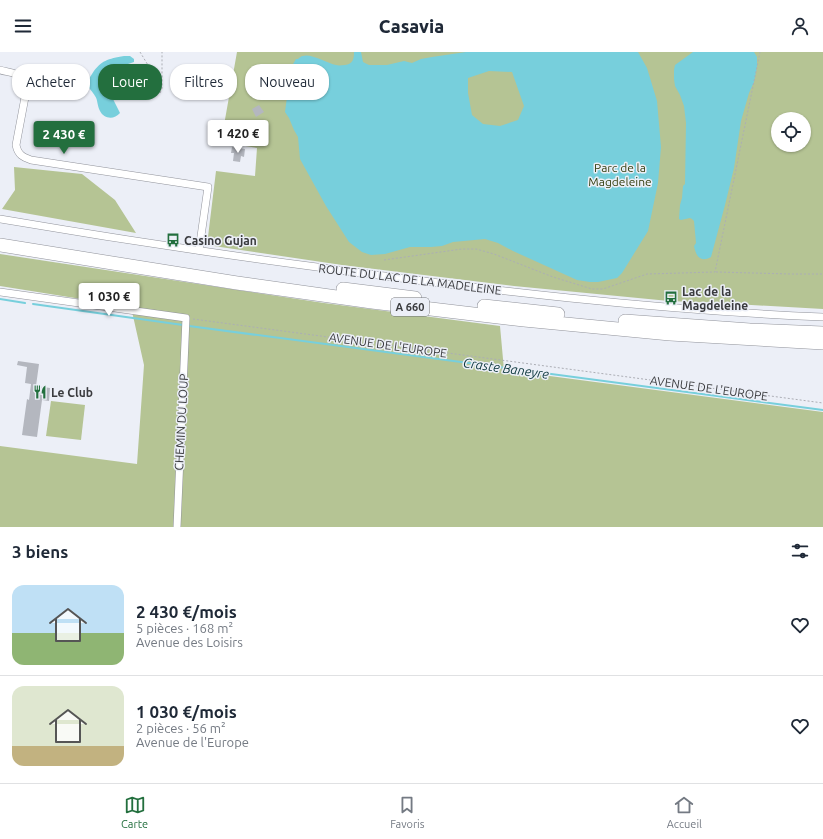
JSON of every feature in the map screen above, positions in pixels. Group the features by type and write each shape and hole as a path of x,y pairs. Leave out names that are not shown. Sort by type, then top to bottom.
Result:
{"highway":[{"name":"A 660","path":"0,236 331,288 522,311 623,321 750,330 823,333"},
{"name":"A 660","path":"0,245 237,283 372,302 524,320 670,334 823,343"}],"street":[{"path":"0,70 19,74 24,79 26,86 16,145 18,151 23,157 31,160 208,187 200,250"},
{"name":"ROUTE DU LAC DE LA MADELEINE","path":"0,220 80,233 412,280 495,290 648,306 755,314 823,317"},
{"path":"0,292 186,318"},
{"name":"CHEMIN DU LOUP","path":"177,527 186,318"}],"path":[{"path":"140,52 147,64"},
{"path":"162,52 162,64"},
{"path":"715,272 760,52"},
{"path":"384,260 462,249 476,249 494,254 553,278 592,289 603,289 647,274 715,272 823,274"},
{"name":"AVENUE DE L'EUROPE","path":"186,318 823,403"}],"green space":[{"name":"Parc de la Magdeleine","path":"237,52 823,52 823,309 669,301 514,286 342,265 207,245 216,171 255,176 257,148 221,142 228,100 237,100 237,64 235,64"},
{"path":"14,167 82,174 115,200 136,233 2,209 15,190"},
{"path":"0,254 324,303 500,326 504,370 823,412 823,527 0,527 0,446 137,464 144,365 131,307 0,286"},
{"path":"51,401 85,405 81,440 46,436"}],"water":[{"path":"354,52 361,52 363,62 369,65 387,65 404,61 412,63 421,59 466,52 638,52 647,68 657,101 661,147 658,183 648,231 622,273 617,278 598,282 577,280 498,243 485,239 453,242 442,246 410,247 385,254 371,255 362,252 349,242 326,206 300,159 298,137 285,112 287,100 329,100 329,64 293,64 296,59 306,55 332,64 340,65 348,64 353,59","holes":["489,71 512,72 524,106 518,120 500,126 483,124 472,115 468,93 468,78"]},
{"path":"693,52 754,52 757,57 754,82 749,93 741,121 734,168 725,205 711,257 707,259 699,258 695,250 694,246 696,243 694,221 690,218 679,219 683,186 685,184 686,123 684,106 675,86 674,70 675,65"},
{"path":"130,56 134,59 134,62 128,64 101,64 109,59"},
{"path":"98,67 98,100 114,100 120,113 115,117 109,118 104,116 98,107 96,98 90,88 90,76"}],"building":[{"path":"259,105 264,112 256,117 252,109"},
{"path":"232,147 245,149 244,157 241,156 240,162 233,161 234,153 231,153"},
{"path":"18,361 39,364 36,386 50,388 49,401 42,400 37,437 22,435 27,399 29,400 31,384 25,383 27,367 17,365"}],"waterway":[{"name":"Craste Baneyre","path":"0,299 25,303"},
{"name":"Craste Baneyre","path":"33,304 183,325"},
{"name":"Craste Baneyre","path":"189,326 823,410"}],"place":[{"name":"Casino Gujan","path":"173,240"},
{"name":"Lac de la Magdeleine","path":"671,298"},
{"name":"Le Club","path":"40,392"}]}
